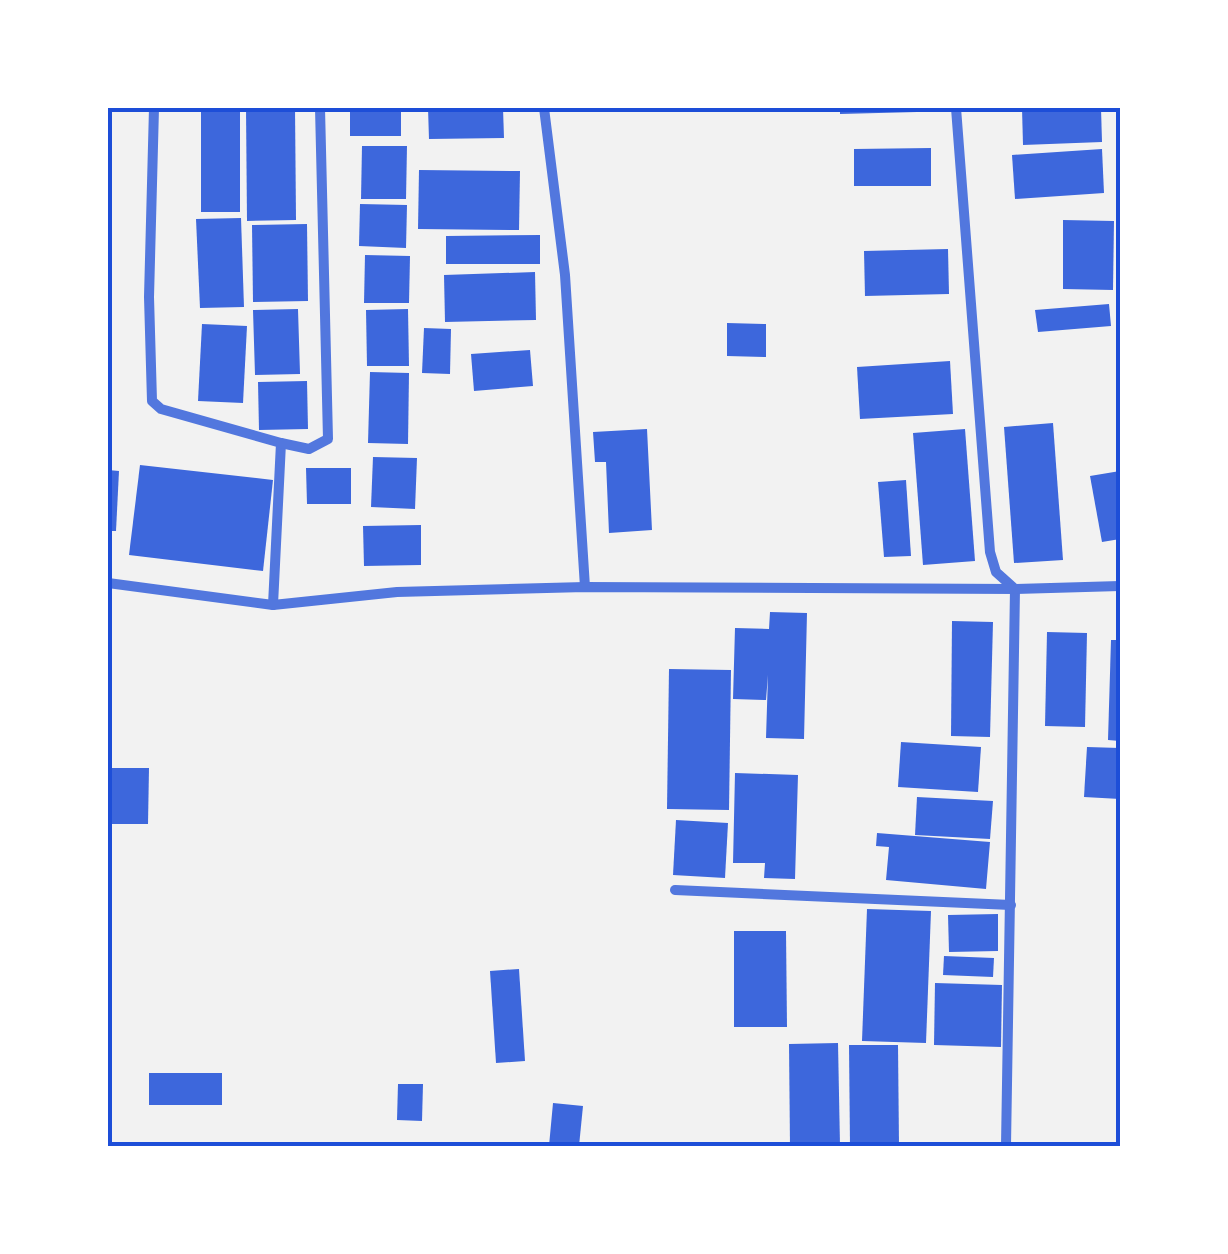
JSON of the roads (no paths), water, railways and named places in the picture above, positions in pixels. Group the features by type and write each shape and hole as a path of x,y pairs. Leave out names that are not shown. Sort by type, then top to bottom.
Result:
{"street":[{"path":"154,108 152,401 161,409 309,449 328,439 320,108"},
{"path":"544,108 564,275 585,587"},
{"path":"956,108 990,552 996,572 1015,589 1006,1146"},
{"path":"273,604 281,444"},
{"path":"108,582 273,604 396,592 585,587 1120,586"},
{"path":"674,890 1011,905"}]}
